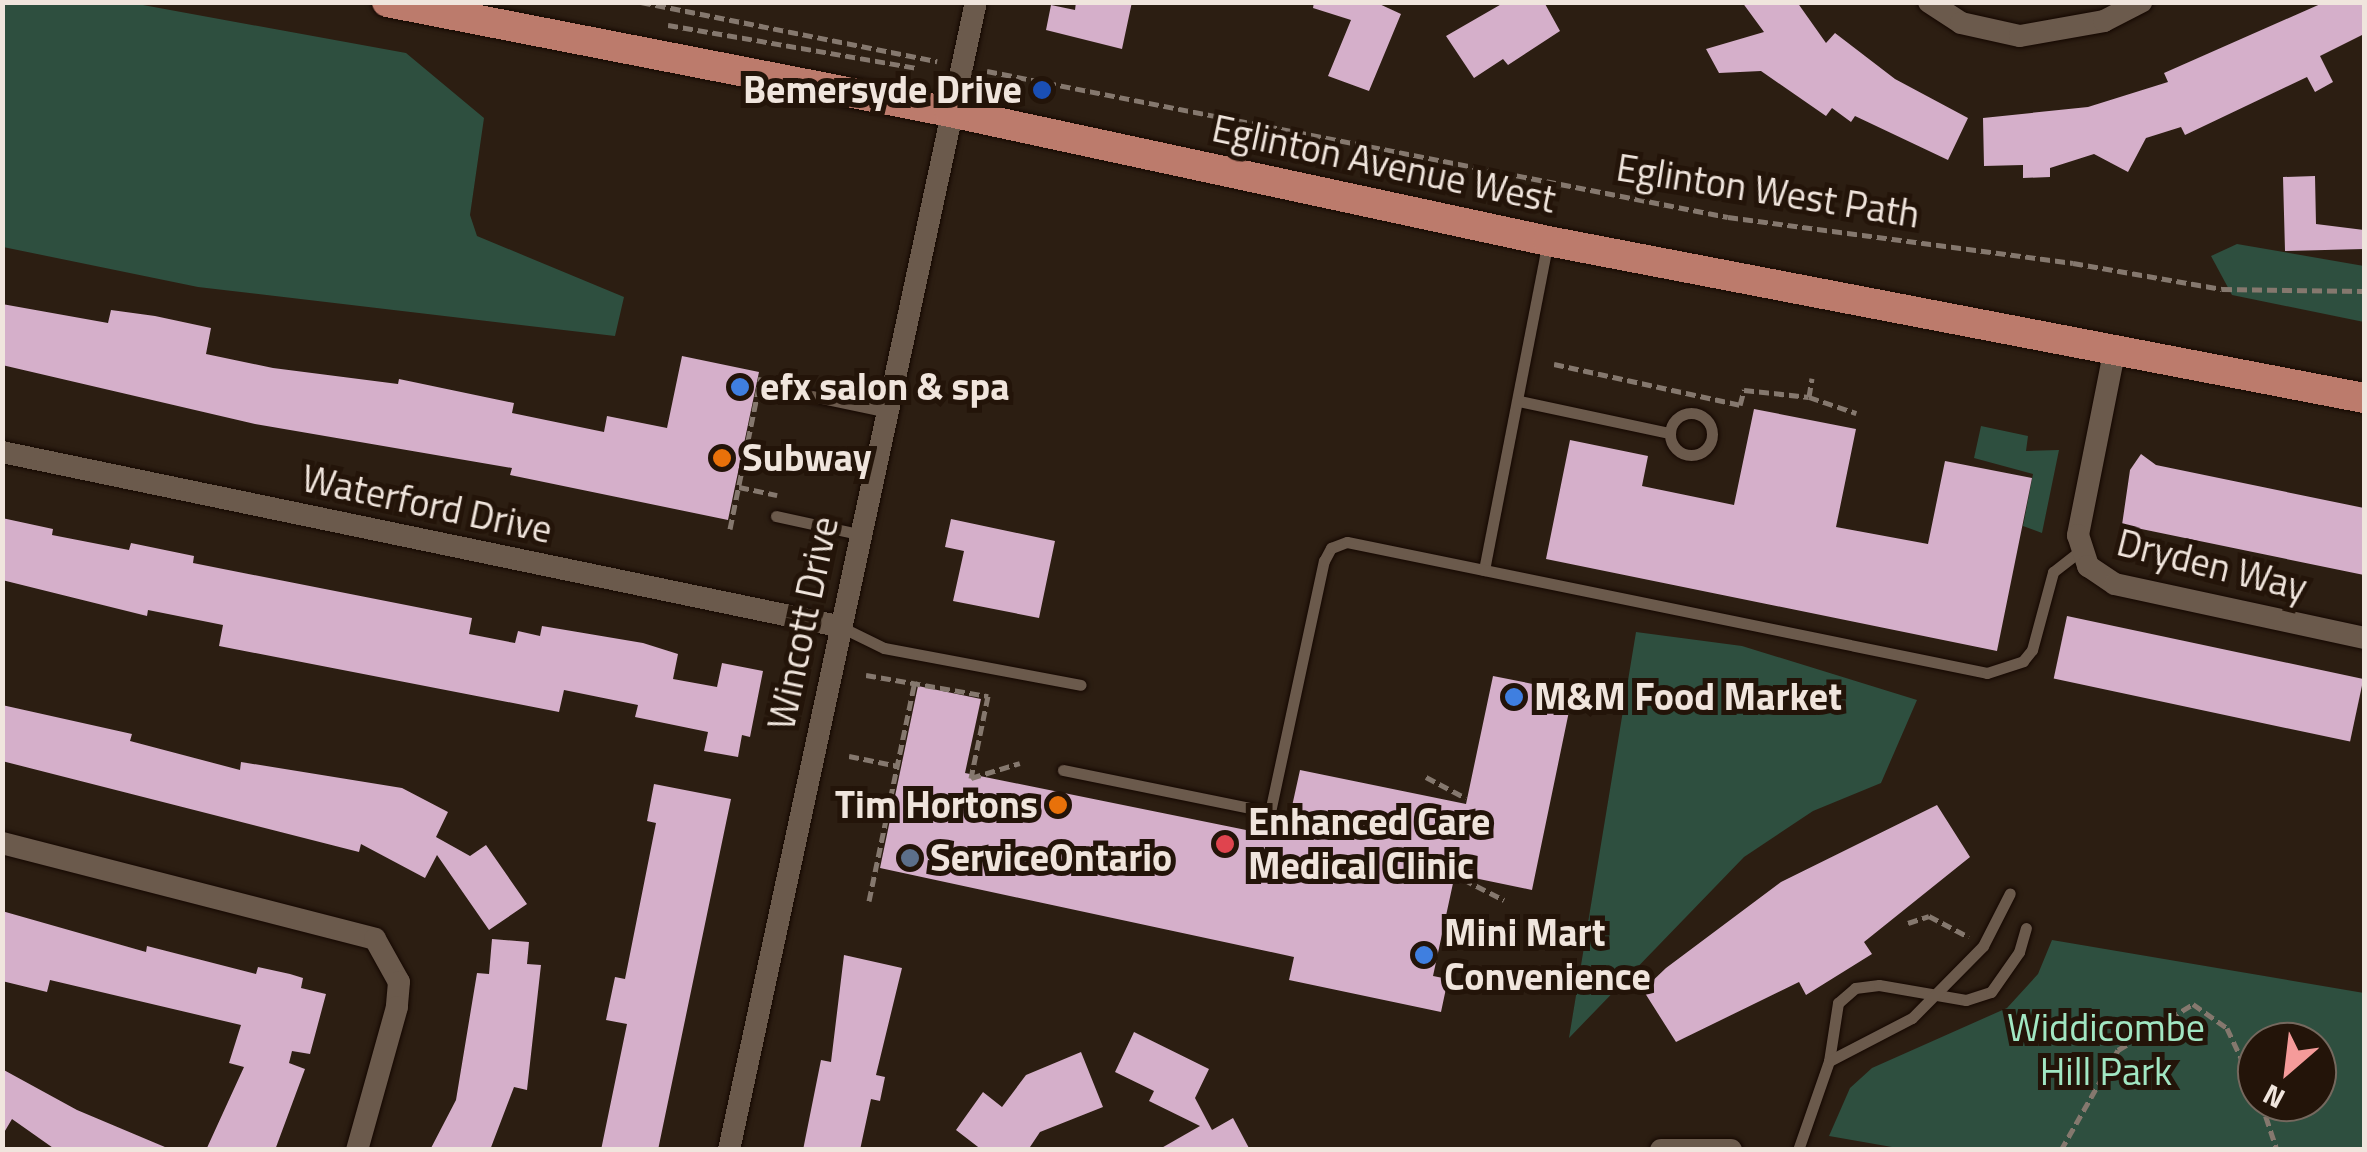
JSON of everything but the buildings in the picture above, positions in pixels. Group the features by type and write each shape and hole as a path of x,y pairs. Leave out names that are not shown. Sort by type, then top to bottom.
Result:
{"main road":[{"name":"Eglinton Avenue West","path":"388,2 950,112 1548,240 2364,398"}],"street":[{"path":"950,112 976,2"},
{"path":"1929,2 1961,22 2020,36 2104,21 2141,2"},
{"name":"Wincott Drive","path":"728,1150 950,112"},
{"name":"Dryden Way","path":"2116,348 2080,521 2080,552 2094,572 2115,584 2364,638"},
{"name":"Waterford Drive","path":"2,452 838,626"},
{"path":"2,843 375,939 392,959 398,994 356,1150"},
{"path":"1661,1150 1731,1150"}],"lane":[{"path":"1484,570 1548,240"},
{"path":"812,396 884,411"},
{"path":"1519,401 1670,433"},
{"path":"776,516 858,534"},
{"path":"1063,770 1270,812 1331,548 1348,542 1988,673 2023,661 2032,650 2053,572 2080,552"},
{"path":"838,626 884,648 1081,685"},
{"path":"1829,1061 1912,1018 1936,996 1983,946 2010,893"},
{"path":"1798,1150 1829,1061 1838,1003 1856,988 1880,985 1966,1000 1991,992 2019,952 2026,928"}],"path":[{"path":"641,2 936,61"},
{"path":"653,22 916,68"},
{"name":"Eglinton West Path","path":"992,72 1728,218 2072,262 2222,290 2364,291"},
{"path":"1554,364 1740,405 1744,390 1808,397 1856,412"},
{"path":"730,529 761,377"},
{"path":"1808,397 1812,378"},
{"path":"866,676 988,696 971,778 1020,763"},
{"path":"868,901 915,682"},
{"path":"849,756 898,766"},
{"path":"1426,777 1466,798"},
{"path":"1463,879 1504,900"},
{"path":"1908,923 1929,916 1983,946"},
{"path":"2061,1150 2118,1050 2193,1004 2227,1028 2237,1049"},
{"path":"2268,1122 2278,1150"}],"green space":[{"path":"2,3 132,3 406,53 484,118 470,215 477,236 624,297 615,336 198,287 3,247"},
{"path":"2237,244 2364,266 2364,322 2232,295 2211,256"},
{"path":"1981,426 2028,436 2026,451 2059,450 2042,533 2023,526 2033,474 1974,458"},
{"path":"1636,632 1742,646 1917,700 1881,783 1813,811 1744,857 1569,1038"},
{"name":"Widdicombe Hill Park","path":"2052,940 2364,993 2364,1149 1909,1150 1829,1136 1850,1088 1872,1068 2007,1008 2038,974"}],"place":[{"name":"Bemersyde Drive","path":"1042,90"},
{"name":"efx salon & spa","path":"740,387"},
{"name":"Subway","path":"722,458"},
{"name":"M&M Food Market","path":"1514,697"},
{"name":"Tim Hortons","path":"1058,805"},
{"name":"Enhanced Care Medical Clinic","path":"1225,844"},
{"name":"ServiceOntario","path":"910,858"},
{"name":"Mini Mart Convenience","path":"1424,955"}]}
